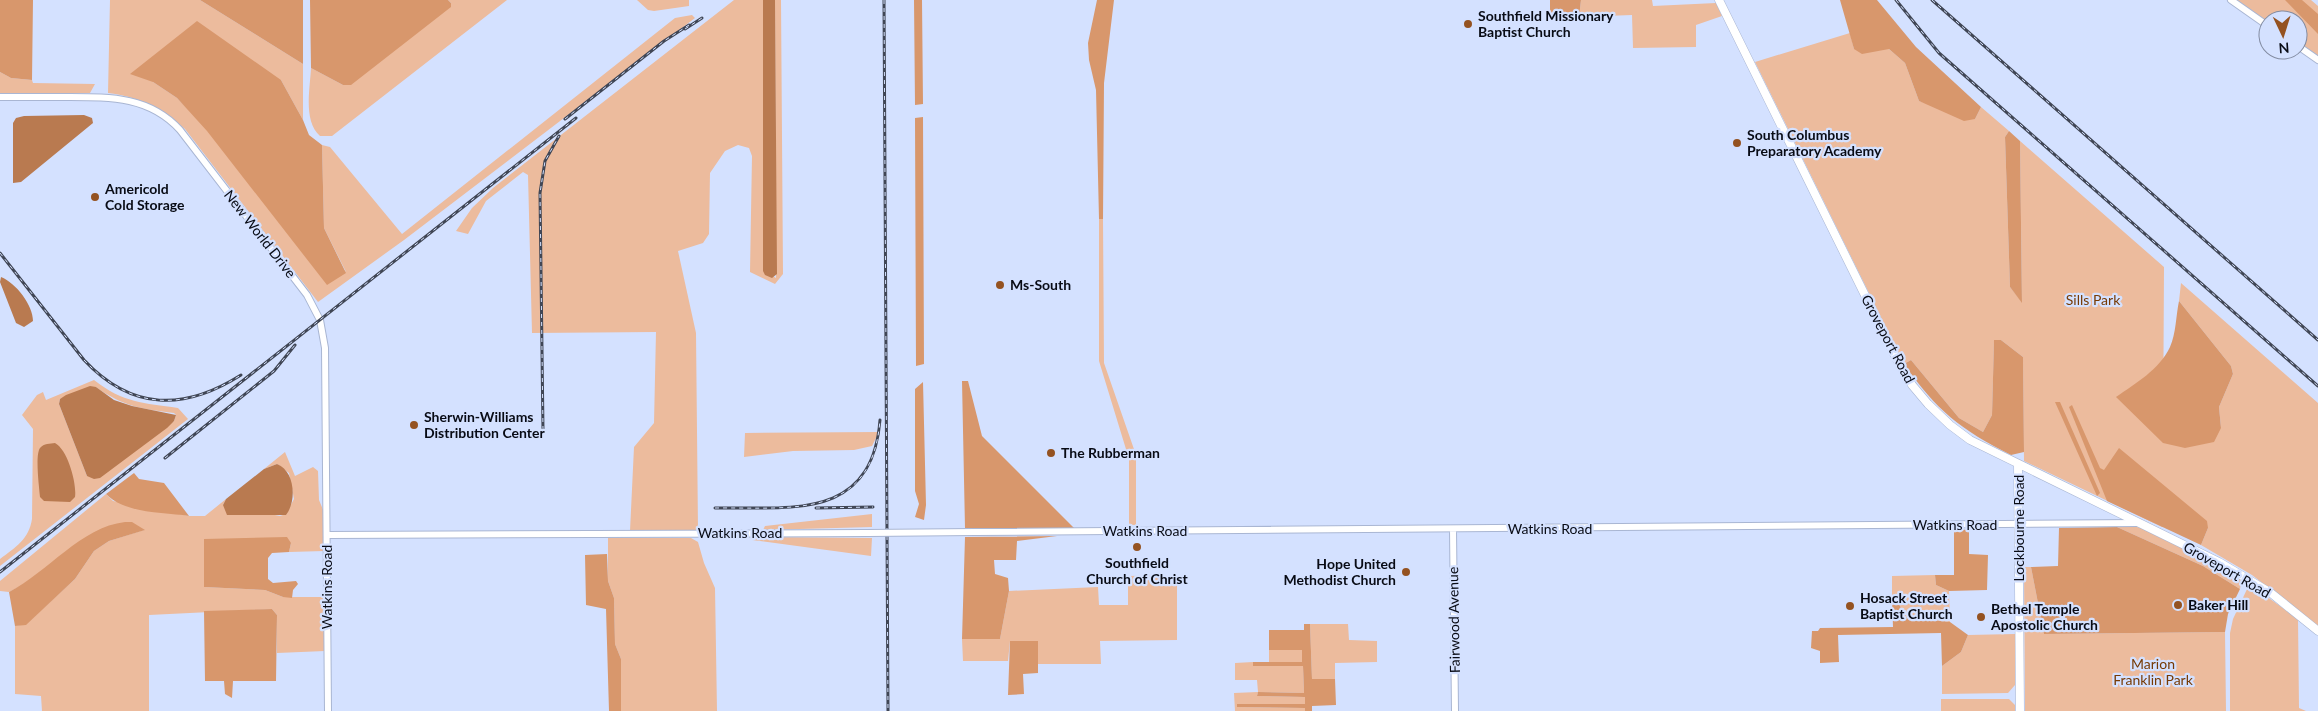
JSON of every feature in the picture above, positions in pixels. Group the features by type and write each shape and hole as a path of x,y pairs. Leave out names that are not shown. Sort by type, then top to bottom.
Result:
{"main road":[{"name":"Groveport Road","path":"1719,0 1889,346 1907,377 1928,404 1950,425 1970,440 2244,576 2284,603 2318,631"},
{"name":"Lockbourne Road","path":"2018,464 2020,711"}],"street":[{"path":"2230,0 2258,19"},
{"name":"New World Drive","path":"0,97 126,98 140,102 162,113 180,130 307,295 324,333 327,535"},
{"name":"Watkins Road","path":"328,711 327,535 867,533 2139,523"},
{"name":"Fairwood Avenue","path":"1453,529 1455,711"}],"green space":[{"path":"110,0 200,0 303,64 303,120 281,80 153,82 177,98 346,272 324,228 322,145 330,147 402,234 675,18 692,15 695,18 404,240 318,302 185,129 159,109 130,97 108,93"},
{"path":"448,0 507,0 332,136 320,136 311,122 309,113 311,68 343,85 451,3"},
{"path":"637,0 689,0 689,6 654,11 648,10"},
{"path":"734,0 763,0 763,270 776,278 775,0 781,0 783,274 775,284 750,272 752,156 749,148 738,145 725,151 710,173 709,234 703,243 678,251 696,333 698,530 630,531 634,447 654,423 656,332 532,333 528,175 523,172 486,201 468,234 456,231 472,208 493,188"},
{"path":"1581,0 1652,0 1653,6 1716,3 1722,16 1696,25 1696,47 1633,48 1632,15 1579,17"},
{"path":"2236,0 2311,0 2318,6 2318,56 2308,49 2308,10 2258,10 2258,15"},
{"name":"Sills Park","path":"1850,33 1854,49 1889,49 1905,63 1919,101 1975,119 1981,107 2009,131 2005,137 2010,287 2022,302 2020,141 2164,267 2163,443 2221,428 2219,407 2233,374 2231,366 2179,301 2181,283 2318,403 2318,626 2252,575 2201,545 2208,528 2162,527 2024,461 2023,357 2001,340 1994,341 1992,415 1983,432 1959,418 1911,360 1904,364 1755,62"},
{"path":"0,72 11,78 32,80 33,83 95,84 90,93 0,93"},
{"path":"1099,219 1103,219 1104,363 1136,455 1136,525 1129,525 1129,459 1099,361"},
{"path":"94,380 124,398 178,408 188,419 0,566 0,559 25,537 32,519 33,429 22,415 37,395 43,392 46,400","holes":["96,387 115,399 133,406 174,413 176,415 174,421 87,476 59,404 60,399"]},
{"path":"879,432 872,446 854,450 793,451 744,457 745,433"},
{"path":"285,452 295,476 313,467 318,471 319,500 326,517 324,551 289,552 291,543 204,539 204,587 265,590 283,597 324,597 325,651 277,653 277,615 272,609 149,615 149,711 42,711 41,696 15,694 15,626 26,624 75,579 94,551 109,541 144,530 81,541 27,583 9,592 0,591 0,581 106,494 113,501 189,516 205,516 226,499 223,505 280,516 286,514 294,499 289,473 277,464 264,469"},
{"path":"872,514 872,527 763,530 765,526"},
{"path":"2132,526 2142,528 2242,578 2240,589 2203,566 2117,527"},
{"path":"750,537 872,538 871,556 752,540"},
{"path":"608,538 691,538 698,542 704,563 715,588 717,711 621,711 621,659 615,644 614,598 608,581"},
{"name":"Marion Franklin Park","path":"2024,567 2031,567 2044,634 2225,632 2226,711 2025,711"},
{"path":"1177,575 1177,640 1100,641 1101,664 1038,664 1037,641 1010,641 1008,661 963,661 962,639 1000,639 1009,591 1098,587 1099,605 1128,605 1128,576"},
{"path":"1935,575 1936,585 1949,591 1950,622 1903,617 1899,602 1892,598 1892,576"},
{"path":"2252,586 2298,619 2299,708 2306,711 2230,711 2230,633 2233,619 2248,587"},
{"path":"1310,624 1348,624 1349,640 1377,641 1377,662 1335,663 1335,679 1312,679"},
{"path":"2015,634 2015,685 2008,693 1942,694 1942,666 1961,652 1968,635"},
{"path":"1269,650 1302,650 1303,662 1269,662"},
{"path":"1253,662 1253,666 1303,666 1304,693 1258,692 1257,680 1235,680 1235,663"},
{"path":"1258,692 1257,696 1305,697 1305,704 1237,704 1237,707 1305,708 1305,711 1235,711 1234,693"},
{"path":"1941,699 2009,699 2015,705 2015,711 1941,711"}],"shaded area":[{"path":"0,0 33,0 32,80 11,78 0,72"},
{"path":"200,0 303,0 303,64"},
{"path":"310,0 448,0 451,3 451,7 351,85 343,85 311,68"},
{"path":"763,0 775,0 777,274 772,278 765,275 763,271"},
{"path":"914,0 922,0 923,104 915,105"},
{"path":"1097,0 1114,0 1104,83 1103,219 1099,219 1096,90 1089,60 1088,43"},
{"path":"1550,0 1581,0 1579,17 1550,19"},
{"path":"1840,0 1877,0 1916,47 1981,107 1975,119 1964,121 1919,101 1905,63 1889,49 1862,54 1854,49"},
{"path":"2285,0 2302,0 2318,14 2318,34 2308,24 2308,10 2295,10"},
{"path":"197,21 281,80 309,135 322,145 324,228 346,273 327,285 207,131 177,98 153,82 130,74"},
{"path":"84,115 92,118 93,123 21,182 13,183 13,123 16,118 24,116"},
{"path":"923,117 924,364 916,366 915,118"},
{"path":"2009,131 2020,141 2022,303 2010,287 2005,137"},
{"path":"1,277 18,289 30,308 33,321 24,327 16,323 0,282"},
{"path":"2179,301 2231,366 2233,374 2219,407 2221,428 2214,442 2185,448 2163,443 2116,397 2160,363 2170,347 2174,336"},
{"path":"1994,340 2001,340 2023,357 2024,452 2011,455 1978,437 1951,417 1927,394 1904,364 1911,360 1959,418 1983,432 1992,415"},
{"path":"962,381 968,381 982,436 1074,528 965,528"},
{"path":"923,382 926,505 924,520 915,517 919,504 915,491 915,389"},
{"path":"90,386 96,387 114,400 132,406 176,415 174,421 167,428 100,478 94,479 87,476 59,404 60,399 66,395"},
{"path":"2055,402 2060,402 2100,493 2097,496"},
{"path":"2072,405 2100,468 2104,470 2119,448 2207,521 2208,528 2201,545 2107,501 2069,407"},
{"path":"55,443 64,453 71,468 75,497 70,502 44,501 40,497 38,457 40,448 43,445"},
{"path":"277,464 288,473 291,480 292,502 286,515 227,515 223,505 226,499 264,469"},
{"path":"134,473 139,479 164,483 189,516 134,509 114,501 106,494"},
{"path":"125,522 132,522 145,530 109,541 94,551 75,579 26,625 15,626 9,592 79,541 94,532"},
{"path":"2117,527 2203,566 2240,589 2228,614 2225,632 2044,634 2031,567 2058,566 2059,528"},
{"path":"1954,529 1969,530 1969,554 1988,555 1987,590 1949,591 1936,585 1935,575 1954,575"},
{"path":"1057,536 1017,541 1016,560 994,560 995,574 1008,578 1009,591 1000,639 962,639 965,537"},
{"path":"287,537 291,543 289,552 272,553 268,558 268,579 273,583 296,581 298,584 293,590 292,598 283,597 265,590 204,587 204,539"},
{"path":"607,554 608,581 614,598 615,644 621,659 621,711 609,711 606,609 586,605 585,555"},
{"path":"1892,598 1899,602 1903,617 1950,622 1968,635 1961,652 1942,666 1941,633 1838,635 1839,662 1820,663 1820,651 1811,648 1812,631 1818,631 1820,628 1893,627"},
{"path":"272,609 277,615 276,681 233,681 232,698 225,694 224,681 205,681 204,611"},
{"path":"1304,624 1310,624 1312,679 1335,679 1336,705 1312,706 1312,711 1305,711 1305,708 1237,707 1237,704 1305,704 1305,697 1257,696 1258,692 1304,693 1303,666 1253,666 1253,662 1302,662 1302,650 1269,650 1269,630 1304,630"},
{"path":"1010,641 1038,641 1038,673 1023,674 1024,694 1008,695"}],"railway":[{"path":"884,0 888,711"},
{"path":"1896,0 1939,53 2318,386"},
{"path":"1932,0 2318,340"},
{"path":"685,29 702,18"},
{"path":"565,119 664,41 689,25"},
{"path":"0,572 576,118"},
{"path":"543,430 540,193 545,161 559,136"},
{"path":"0,253 84,360 102,377 121,389 140,397 159,400 179,400 220,387 241,375"},
{"path":"165,458 274,371 295,345"},
{"path":"715,508 798,506 823,502 844,492 862,476 874,453 880,420"},
{"path":"816,508 873,507"}],"place":[{"name":"Southfield Missionary Baptist Church","path":"1468,24"},
{"name":"South Columbus Preparatory Academy","path":"1737,143"},
{"name":"Americold Cold Storage","path":"95,197"},
{"name":"Ms-South","path":"1000,285"},
{"name":"Sherwin-Williams Distribution Center","path":"414,425"},
{"name":"The Rubberman","path":"1051,453"},
{"name":"Southfield Church of Christ","path":"1137,547"},
{"name":"Hope United Methodist Church","path":"1406,572"},
{"name":"Baker Hill","path":"2178,605"},
{"name":"Hosack Street Baptist Church","path":"1850,606"},
{"name":"Bethel Temple Apostolic Church","path":"1981,617"}]}
